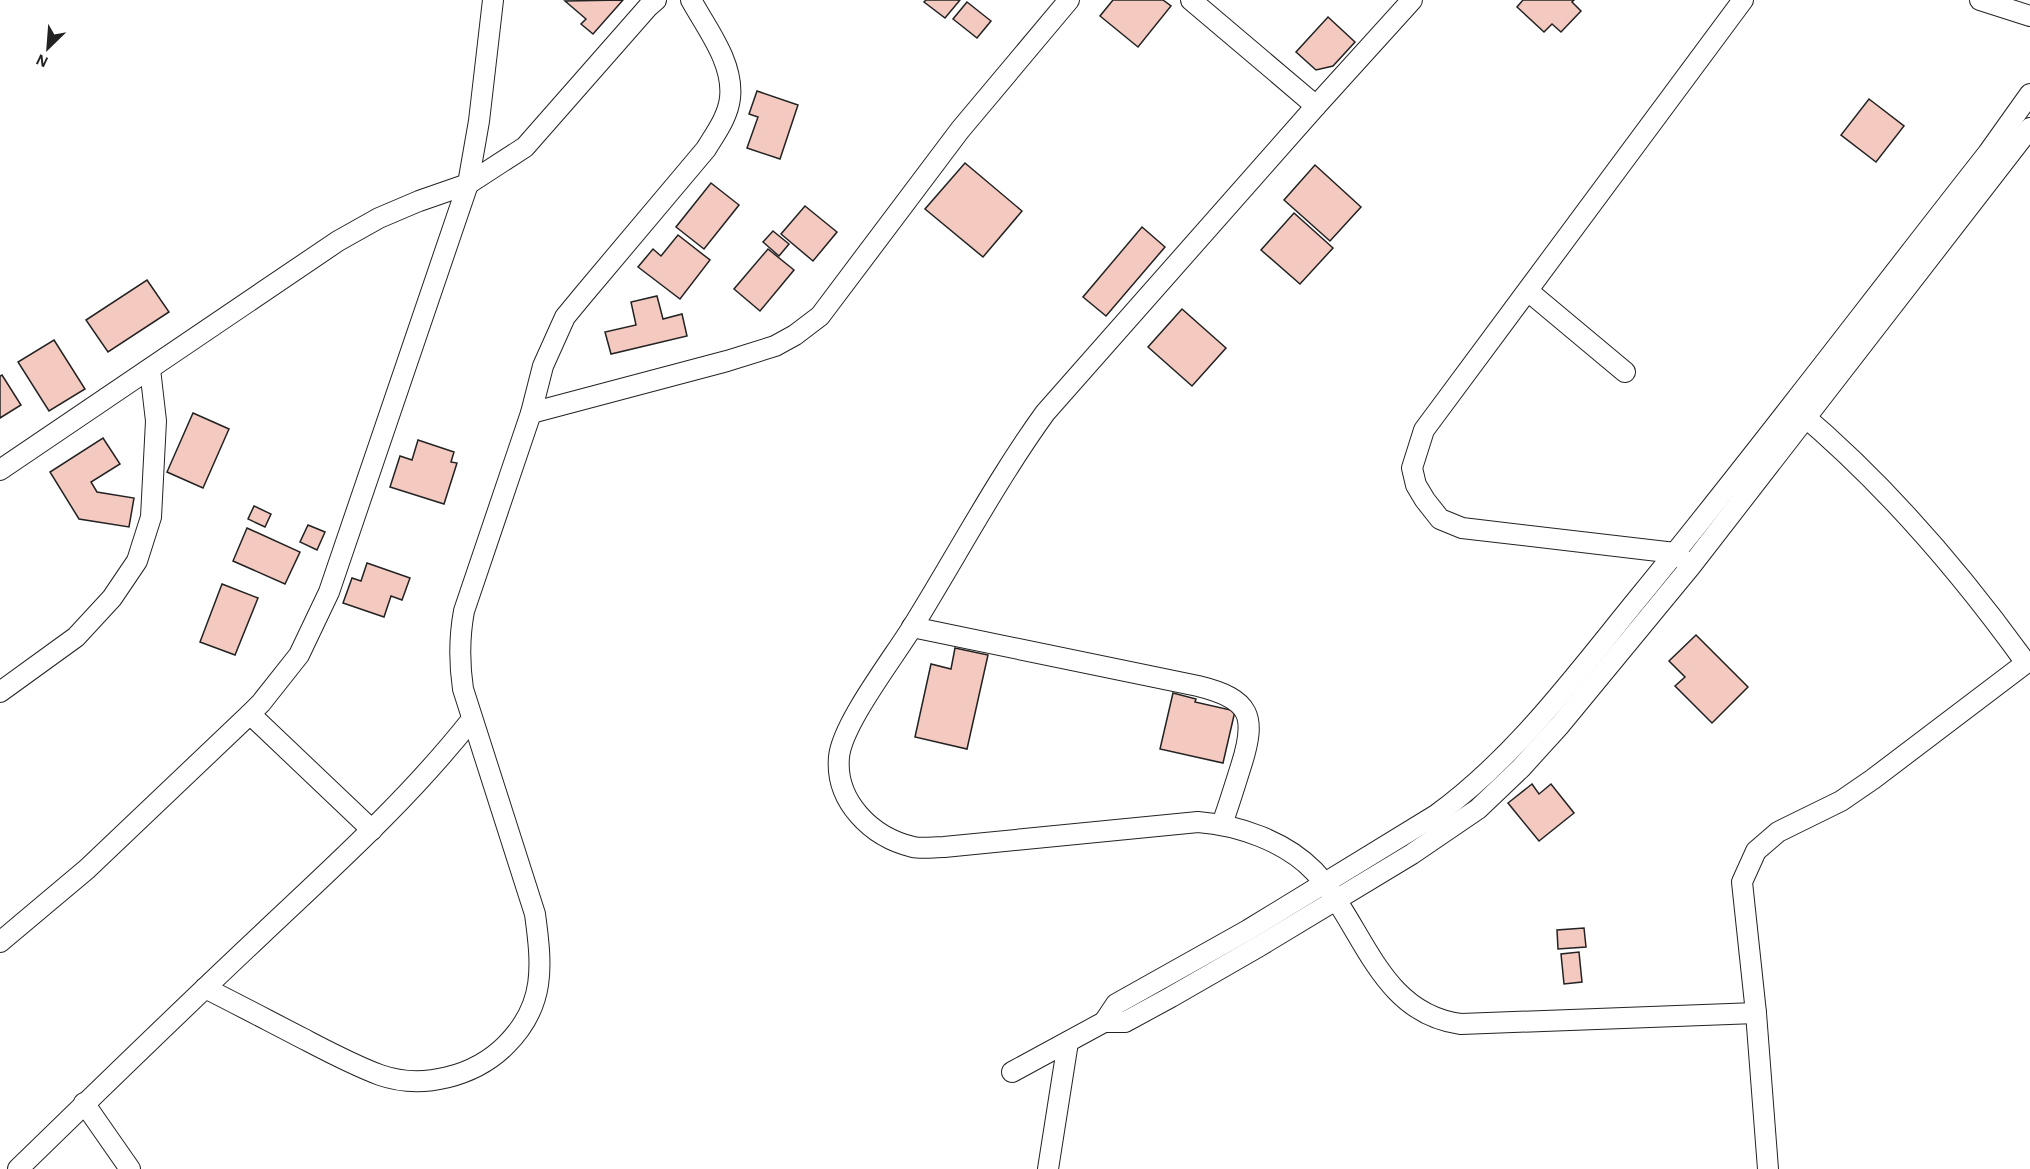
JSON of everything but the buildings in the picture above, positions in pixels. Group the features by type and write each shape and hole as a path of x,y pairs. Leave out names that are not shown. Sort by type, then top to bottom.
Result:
{"street":[{"path":"0,942 87,869 250,714 299,655 329,592 468,184 479,121 493,0"},
{"path":"0,470 338,242 379,218 468,184 525,147 656,0"},
{"path":"205,988 350,1063 382,1076 414,1081 444,1078 469,1071 497,1053 519,1031 533,1009 539,979 540,949 535,914 463,689 459,663 459,636 464,611 531,413 543,366 565,317 706,149 721,125 730,99 729,79 720,54 690,0"},
{"path":"531,413 727,361 775,345 820,316 960,130 1069,0"},
{"path":"1191,0 1316,106"},
{"path":"1412,0 1045,413 1017,452 847,731 839,754 838,778 849,802 868,826 891,840 915,848 1198,822 1222,824 1249,833 1296,856 1313,871 1336,900 1391,987 1415,1008 1448,1022 1461,1024 1612,1020 1756,1013"},
{"path":"1690,566 1675,553 1462,528 1440,519 1416,485 1412,468 1424,430 1743,0"},
{"path":"1980,0 2030,16"},
{"path":"1104,1022 1116,1004 1229,941 1436,814 1465,794 1507,754 1545,712 1675,553 1988,153 2030,94"},
{"path":"1012,1072 1104,1022 1125,1022 1258,947 1412,854 1478,809 1521,768 1560,725 1690,566 2030,128"},
{"path":"1528,291 1625,372"},
{"path":"0,692 76,637 112,598 137,561 151,517 156,421 150,369"},
{"path":"1768,1169 1756,1013 1742,882 1755,851 1778,832 1841,801 1873,779 2028,662 1916,525 1855,462 1791,405"},
{"path":"912,627 1198,686 1218,691 1238,702 1248,714 1251,726 1248,746 1222,824"},
{"path":"250,714 372,830"},
{"path":"18,1169 84,1103 372,830 444,755 472,719"},
{"path":"1048,1169 1068,1041"},
{"path":"84,1103 130,1169"}]}
